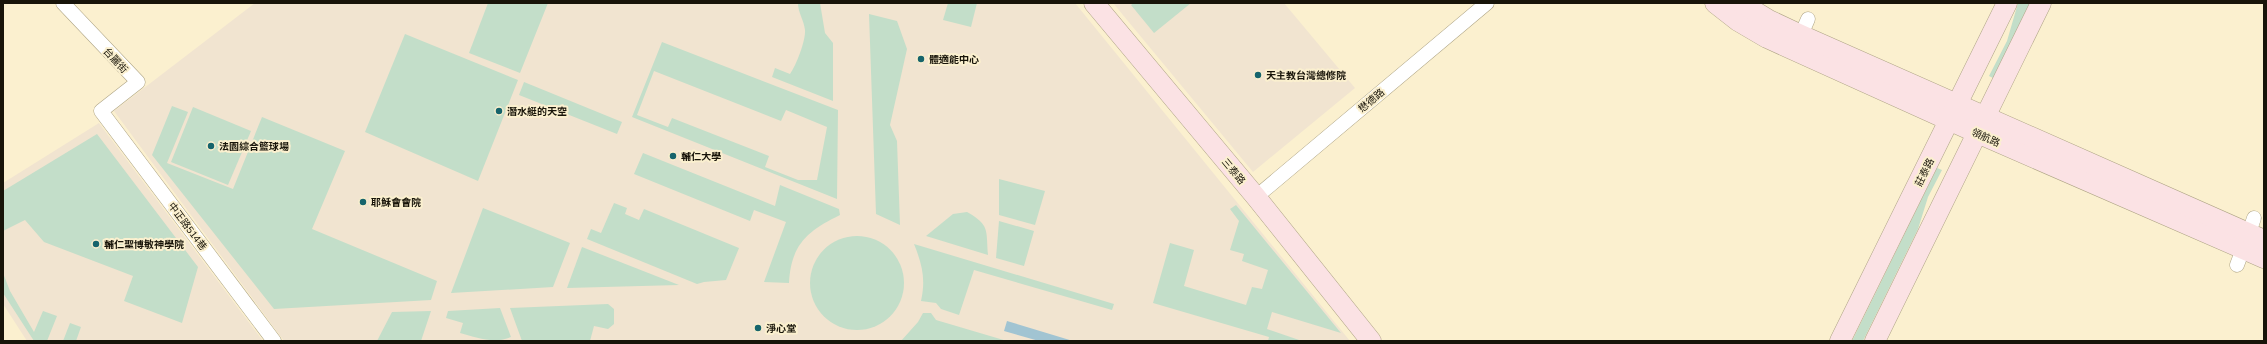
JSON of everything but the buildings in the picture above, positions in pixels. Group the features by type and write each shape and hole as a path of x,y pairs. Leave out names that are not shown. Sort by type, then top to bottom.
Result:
{"street":[{"name":"台麗街","path":"63,3 138,82 101,112"},
{"name":"三泰路","path":"1094,3 1256,197 1371,341"},
{"name":"懋德路","path":"1256,197 1487,3"},
{"name":"領航路","path":"1715,3 1738,21 1762,35 1953,113 2250,241 2264,258"},
{"name":"領航路","path":"1741,3 1769,20 1805,27 1953,113"},
{"name":"莊泰路","path":"1840,341 2007,3"},
{"path":"1875,341 2041,3"},
{"name":"中正路514巷","path":"101,112 274,341"}],"shaded area":[{"name":"輔仁大學","path":"255,3 1075,3 1350,341 284,341 114,111"},
{"name":"天主教台灣總修院","path":"1113,3 1284,3 1355,88 1253,172"},
{"name":"輔仁聖博敏神學院","path":"99,123 263,341 27,341 3,304 3,183"}],"green space":[{"path":"488,3 548,3 520,73 469,53"},
{"path":"798,3 820,3 825,33 833,43 833,101 772,77 775,68 790,74 800,53 805,30"},
{"path":"948,3 977,3 971,27 943,20"},
{"path":"1134,3 1191,3 1154,33 1131,5"},
{"path":"2018,3 2030,3 1993,78 1989,76 2007,41"},
{"path":"869,14 897,21 907,49 890,125 897,141 900,225 876,214"},
{"path":"405,34 518,80 478,181 365,132"},
{"path":"662,42 838,110 837,199 632,117","holes":["654,71 781,121 786,110 827,127 817,180 798,180 765,167 769,156 672,118 668,127 637,115"]},
{"path":"524,82 622,122 617,134 519,95"},
{"path":"172,106 188,112 167,163 233,189 262,117 345,151 312,229 437,281 431,300 274,309 152,155"},
{"name":"法園綜合籃球場","path":"193,107 251,131 228,185 171,162"},
{"path":"97,134 198,267 182,323 124,301 133,276 44,242 25,220 3,231 3,191"},
{"path":"643,153 775,206 780,185 839,209 840,215 818,227 797,249 790,270 789,283 764,282 786,222 754,210 750,221 634,174"},
{"path":"1937,168 1942,170 1928,197 1918,229 1863,341 1852,341"},
{"path":"999,179 1045,191 1035,225 999,215"},
{"path":"614,203 627,208 625,214 639,220 644,209 739,248 726,280 697,284 587,239 591,229 601,233"},
{"path":"1236,205 1341,333 1272,312 1267,329 1302,341 1268,341 1269,337 1153,303 1170,243 1194,250 1184,286 1246,305 1252,287 1262,289 1268,270 1242,261 1244,254 1230,250 1239,221 1230,209"},
{"path":"483,208 570,243 553,287 451,293"},
{"path":"967,212 980,221 985,229 987,234 988,255 926,236 953,214"},
{"path":"999,221 1034,231 1024,266 996,258"},
{"path":"857,236 875,240 890,250 900,265 904,283 900,301 890,316 875,326 857,330 839,326 824,316 814,301 810,283 814,265 824,250 839,240"},
{"path":"914,244 1114,304 1112,310 974,270 959,315 941,309 936,303 921,301 923,279 919,258"},
{"path":"582,247 679,285 567,288"},
{"path":"3,273 10,291 34,332 43,311 57,316 47,341 34,341 3,293"},
{"path":"608,304 614,309 614,324 608,329 594,326 590,341 522,341 510,308"},
{"path":"500,308 511,337 504,339 486,340 460,333 463,323 446,318 448,311"},
{"path":"431,311 421,341 377,341 392,312"},
{"path":"923,313 931,313 936,320 1007,341 901,341 918,322"},
{"path":"70,323 81,327 76,341 63,341"}],"water":[{"path":"1007,321 1073,341 1039,341 1004,331"}],"place":[{"name":"體適能中心","path":"921,59"},
{"name":"天主教台灣總修院","path":"1258,75"},
{"name":"潛水艇的天空","path":"499,111"},
{"name":"法園綜合籃球場","path":"211,146"},
{"name":"輔仁大學","path":"673,156"},
{"name":"耶穌會會院","path":"363,202"},
{"name":"輔仁聖博敏神學院","path":"96,244"},
{"name":"淨心堂","path":"758,328"}]}
